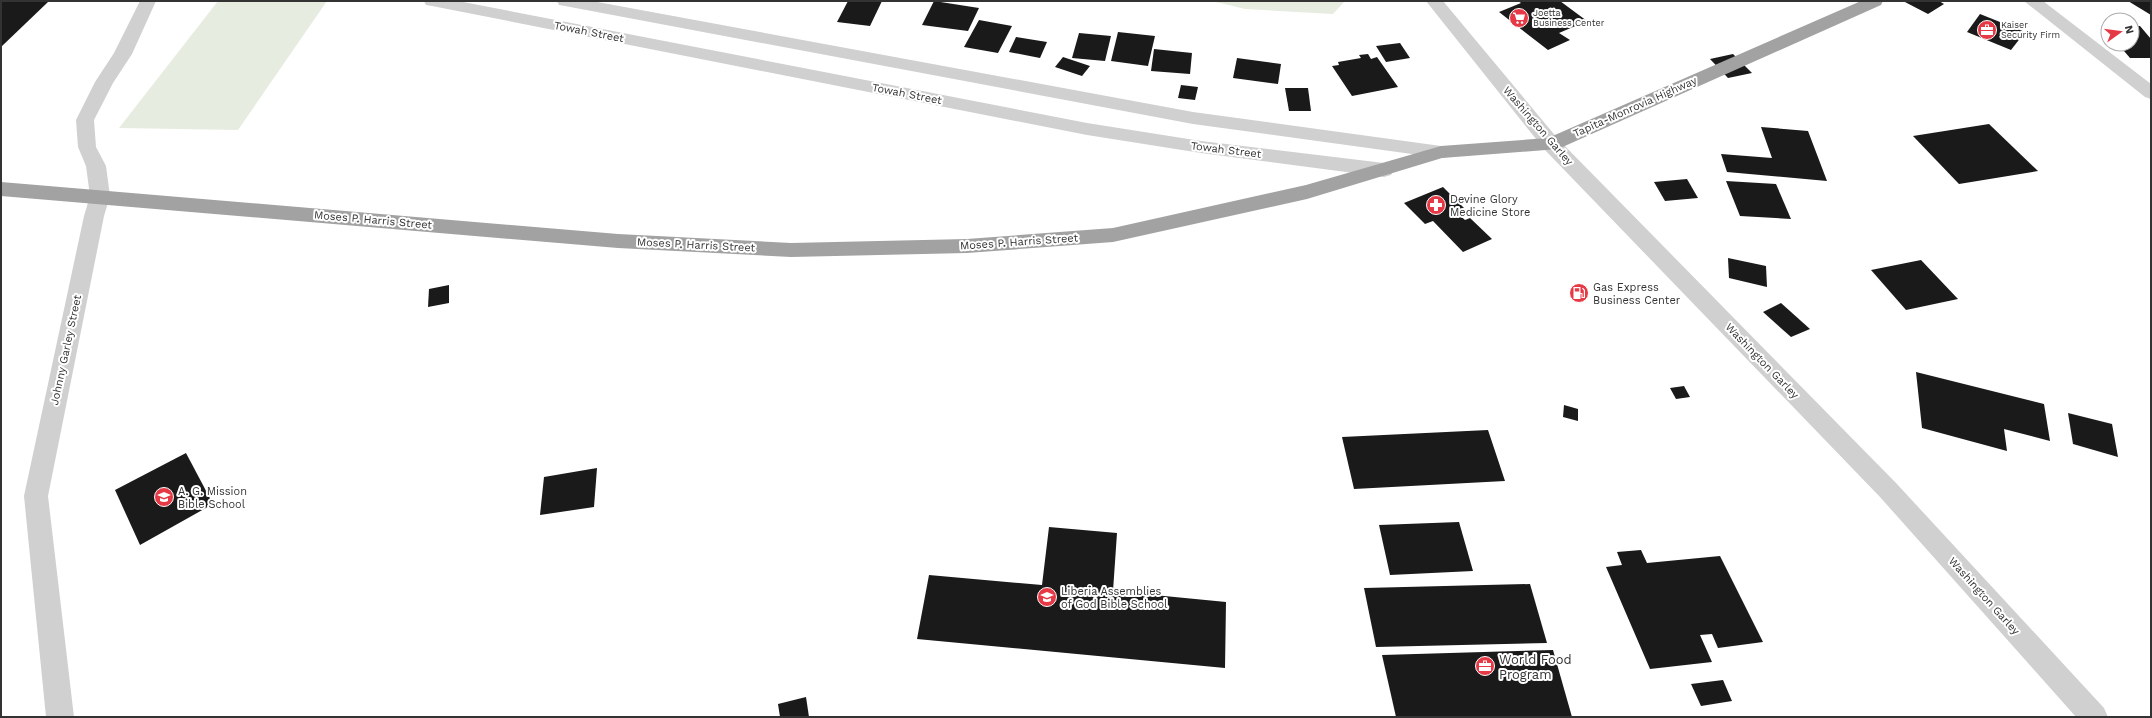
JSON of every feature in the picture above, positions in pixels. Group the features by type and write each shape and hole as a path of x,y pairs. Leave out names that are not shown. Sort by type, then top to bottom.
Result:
{"highway":[{"name":"Tapita-Monrovia Highway","path":"1384,170 1441,152 1550,144 1875,1"},
{"name":"Moses P. Harris Street","path":"1,189 100,196 618,241 791,250 967,246 1113,236 1307,192 1384,170"}],"street":[{"name":"Johnny Garley Street","path":"60,717 36,496 94,216 100,196 96,166 87,147 85,120 104,82 123,54 148,1"},
{"name":"Towah Street","path":"432,1 1087,129 1201,147 1384,170"},
{"path":"565,1 1192,118 1441,152"},
{"name":"Washington Garley","path":"1434,1 1550,144 1888,490 2094,717"},
{"path":"2032,1 2151,93"}],"shaded area":[{"path":"218,1 327,1 238,130 119,128"},
{"path":"1212,1 1345,1 1333,14 1245,9"}],"building":[{"path":"1,1 31,1 48,2 1,47"},
{"path":"848,1 882,1 870,26 837,22"},
{"path":"934,1 979,8 968,31 922,25"},
{"path":"1518,1 1560,1 1587,21 1559,33 1570,40 1548,50 1499,12 1521,3"},
{"path":"1903,1 1939,1 1944,4 1928,14"},
{"path":"2128,1 2151,1 2151,15"},
{"path":"1980,14 2025,32 2011,50 1967,32"},
{"path":"979,20 1012,26 998,53 964,47"},
{"path":"2140,26 2151,39 2151,58 2130,58 2125,52 2140,52"},
{"path":"1118,32 1155,36 1148,66 1111,61"},
{"path":"1079,33 1111,36 1105,61 1072,58"},
{"path":"1016,37 1047,42 1040,58 1009,52"},
{"path":"1400,43 1410,58 1386,62 1376,46"},
{"path":"1154,49 1192,53 1190,74 1151,71"},
{"path":"1368,54 1371,59 1377,57 1398,87 1352,96 1332,66 1339,65 1338,62 1361,58 1359,55"},
{"path":"1733,54 1752,73 1728,78 1710,59"},
{"path":"1063,57 1090,66 1082,76 1055,67"},
{"path":"1237,58 1281,64 1278,84 1233,78"},
{"path":"1181,85 1198,87 1195,100 1178,98"},
{"path":"1285,88 1308,88 1311,111 1289,111"},
{"path":"1989,124 2038,171 1959,184 1913,136"},
{"path":"1761,127 1808,131 1827,181 1727,172 1721,154 1772,158"},
{"path":"1687,179 1698,198 1665,201 1654,182"},
{"path":"1726,181 1776,184 1791,219 1740,216"},
{"path":"1443,187 1464,208 1456,212 1465,220 1470,218 1492,239 1463,252 1433,221 1425,224 1404,203"},
{"path":"1728,258 1766,266 1767,287 1729,278"},
{"path":"1921,260 1958,299 1906,310 1871,270"},
{"path":"449,285 449,303 428,307 429,289"},
{"path":"1781,303 1810,329 1791,337 1763,312"},
{"path":"1916,372 2044,404 2050,441 2004,429 2007,451 1922,428"},
{"path":"1684,386 1690,397 1676,399 1670,388"},
{"path":"1564,405 1578,409 1578,421 1563,417"},
{"path":"2068,413 2112,424 2118,457 2073,444"},
{"path":"1488,430 1505,481 1354,489 1342,437"},
{"name":"A. G. Mission Bible School","path":"186,453 213,504 140,545 115,490"},
{"path":"597,468 594,507 540,515 544,477"},
{"path":"1459,522 1473,571 1390,575 1379,525"},
{"name":"Liberia Assemblies of God Bible School","path":"1049,527 1117,533 1113,591 1226,602 1225,668 917,639 929,575 1042,585"},
{"path":"1641,550 1647,563 1720,556 1763,642 1718,648 1712,634 1700,635 1712,662 1650,669 1606,567 1622,565 1617,552"},
{"path":"1530,584 1547,643 1376,647 1364,588"},
{"path":"1553,650 1572,717 1396,717 1382,655"},
{"path":"1723,680 1732,701 1701,706 1691,684"},
{"path":"806,697 809,717 780,717 778,704"}],"place":[{"name":"Joetta Business Center","path":"1519,18"},
{"name":"Kaiser Security Firm","path":"1987,30"},
{"name":"Devine Glory Medicine Store","path":"1436,205"},
{"name":"Gas Express Business Center","path":"1579,293"},
{"name":"A. G. Mission Bible School","path":"164,497"},
{"name":"Liberia Assemblies of God Bible School","path":"1047,597"},
{"name":"World Food Program","path":"1485,666"}]}
